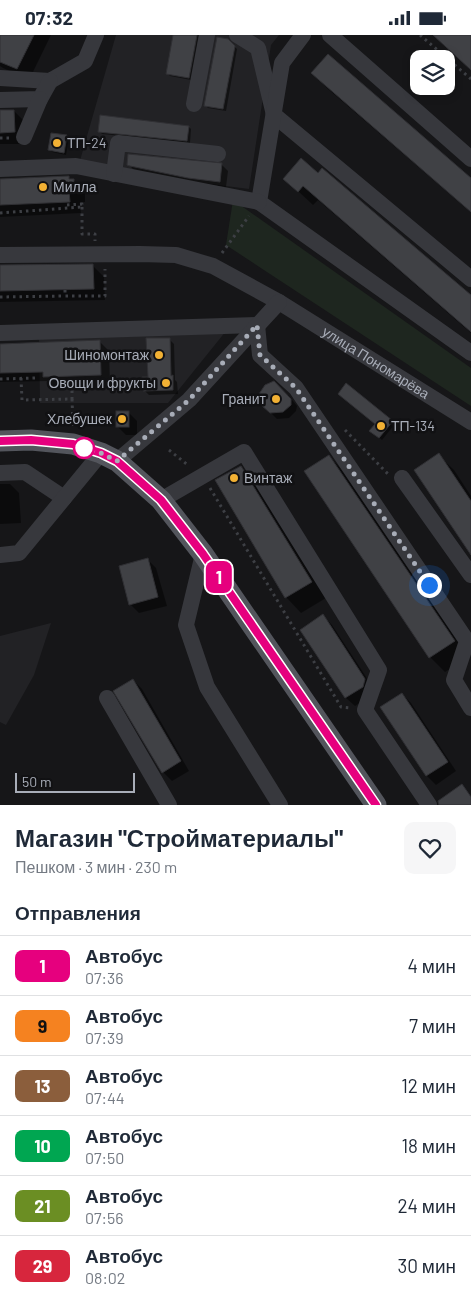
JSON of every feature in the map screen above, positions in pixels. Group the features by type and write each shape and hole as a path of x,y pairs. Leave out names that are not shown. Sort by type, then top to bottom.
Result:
{"main road":[{"path":"0,441 31,440 73,444 109,457 161,500 203,554 376,805"}],"street":[{"path":"24,137 50,81 85,61 96,35"},
{"path":"194,104 207,35"},
{"path":"237,35 258,48 274,115 471,279"},
{"path":"259,202 282,63 303,35"},
{"path":"330,35 471,159"},
{"path":"0,78 50,81"},
{"path":"0,100 40,99"},
{"path":"114,174 118,143 218,154"},
{"path":"0,169 76,166 259,202 471,353"},
{"name":"улица Пономарёва","path":"0,255 100,250 176,255 213,266 279,302 471,422"},
{"path":"0,555 19,553 64,498 109,457 189,400 279,302"},
{"path":"0,333 257,325"},
{"path":"257,325 260,355 296,388 467,641 454,681 471,708"},
{"path":"161,500 244,452 379,670 365,710 429,805"},
{"path":"0,473 25,472 64,498"},
{"path":"402,478 471,575"},
{"path":"203,554 186,625 207,687 280,805"},
{"path":"107,698 169,805"}],"path":[{"path":"420,35 471,79"},
{"path":"213,266 259,202"},
{"path":"0,297 106,295 100,250 95,233 82,234 82,204 67,205"},
{"path":"0,213 82,207"},
{"path":"66,290 66,296"},
{"path":"21,378 22,400 72,399"},
{"path":"0,379 35,378"},
{"path":"72,390 73,444"},
{"path":"343,428 389,474 402,478"},
{"path":"168,450 203,476 341,707 365,710"}],"shaded area":[{"path":"116,35 279,35 271,45 249,189 126,173 79,164"},
{"path":"233,200 471,368 471,406 226,245"},
{"path":"226,331 168,403 40,403 39,339"},
{"path":"51,623 34,675 6,725 0,722 0,636"}],"building":[{"path":"0,35 34,35 17,69 0,62"},
{"path":"173,35 197,35 189,78 166,74"},
{"path":"433,35 471,35 471,70 455,55 455,50 449,50"},
{"path":"217,37 228,39 235,46 223,109 204,106"},
{"path":"328,54 471,178 471,212 311,73"},
{"path":"0,110 14,110 15,132 0,133"},
{"path":"100,115 189,126 187,141 98,132"},
{"name":"ТП-24","path":"51,133 67,135 64,153 48,150"},
{"path":"128,154 222,163 220,182 188,178 130,166 127,165"},
{"path":"301,158 318,173 322,168 471,295 471,332 303,186 298,192 283,179"},
{"path":"69,176 69,179 74,179 74,191 69,191 70,202 0,205 0,179"},
{"path":"93,264 94,289 0,291 0,265"},
{"name":"Шиномонтаж","path":"146,338 170,338 173,390 143,391 142,377 148,377"},
{"path":"100,340 101,375 43,377 43,372 0,373 0,344"},
{"name":"Гранит","path":"274,381 291,399 291,405 283,412 270,413 260,404 259,394 265,385"},
{"path":"346,383 393,421 379,438 369,431 375,424 338,394"},
{"name":"Хлебушек","path":"116,411 129,411 129,427 116,427"},
{"path":"439,453 471,501 471,555 414,470"},
{"path":"329,455 455,641 429,658 304,471"},
{"path":"241,466 312,582 285,598 215,480"},
{"path":"148,558 158,597 129,605 119,566"},
{"path":"323,614 365,679 363,687 345,698 300,630"},
{"path":"133,679 181,761 162,773 113,691"},
{"path":"402,693 448,762 426,776 380,707"},
{"path":"462,784 471,797 471,805 439,805 438,801"}],"bus line":[{"name":"1","path":"0,441 31,440 73,444 101,453 117,461 161,500 203,554 376,805"}],"place":[{"name":"ТП-24","path":"57,143"},
{"name":"Милла","path":"43,187"},
{"name":"Шиномонтаж","path":"159,355"},
{"name":"Овощи и фрукты","path":"166,383"},
{"name":"Гранит","path":"276,399"},
{"name":"Хлебушек","path":"122,419"},
{"name":"ТП-134","path":"381,426"},
{"name":"Винтаж","path":"234,478"}],"route":[{"path":"84,448 101,453 117,461 189,400 257,325 260,355 296,388 429,585"}]}
